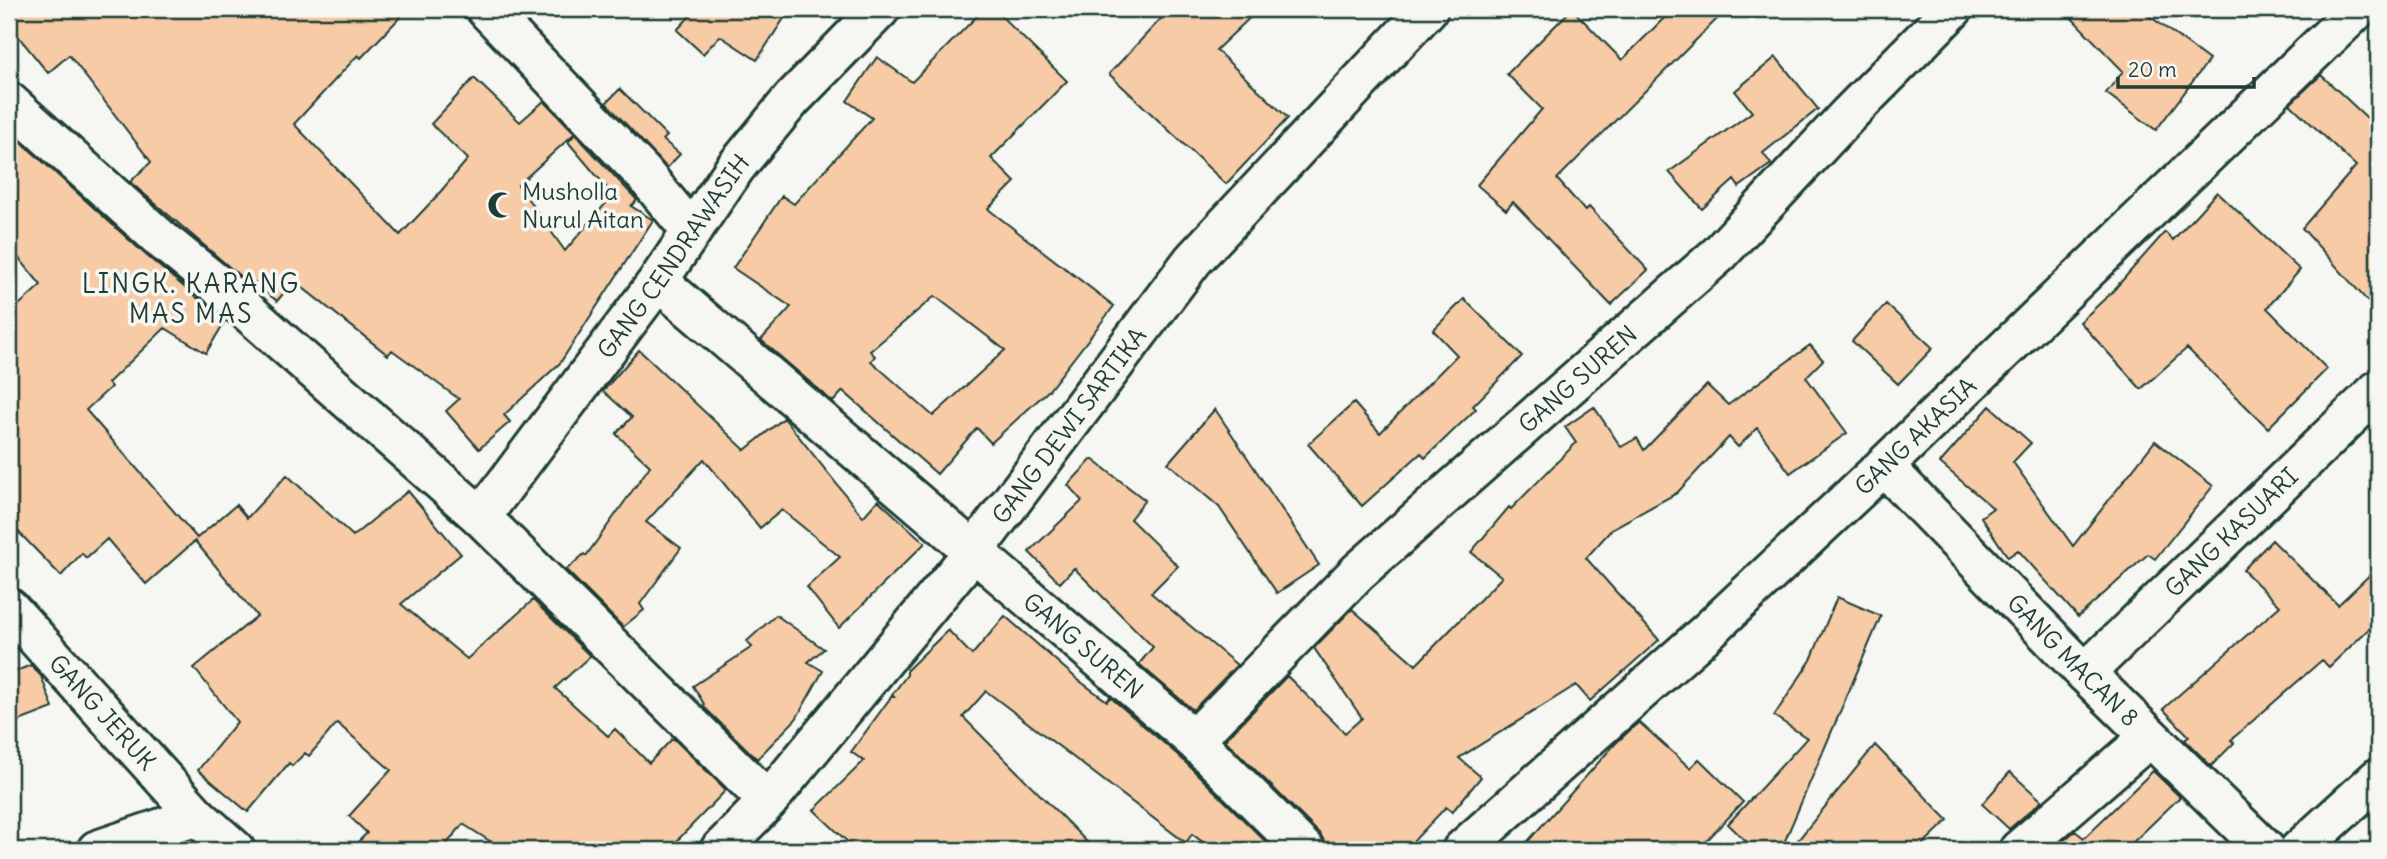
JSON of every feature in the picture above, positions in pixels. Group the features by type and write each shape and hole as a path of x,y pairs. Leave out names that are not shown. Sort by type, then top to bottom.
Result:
{"street":[{"path":"486,9 644,174 691,231"},
{"name":"GANG CENDRAWASIH","path":"481,517 658,281 735,168 792,99 880,9"},
{"name":"GANG DEWI SARTIKA","path":"720,850 768,801 974,551 1193,260 1428,9"},
{"name":"GANG SUREN","path":"1194,740 1358,572 1719,254 1849,114 1953,9"},
{"name":"GANG AKASIA","path":"1462,850 1705,635 2358,9"},
{"path":"9,102 162,240 214,282 481,517 768,801"},
{"name":"GANG SUREN","path":"658,281 1194,740 1305,850"},
{"name":"GANG KASUARI","path":"2085,673 2378,390"},
{"name":"GANG MACAN 8","path":"1884,466 2085,673 2266,850"},
{"name":"GANG JERUK","path":"9,608 197,816 235,850"},
{"path":"2020,850 2150,737"},
{"path":"2300,850 2378,778"},
{"path":"97,850 197,816"}],"building":[{"path":"9,9 408,9 361,58 358,55 294,124 400,235 468,159 431,124 474,78 520,122 544,101 575,133 518,185 565,251 613,195 568,142 575,134 637,200 631,206 653,220 560,363 504,415 510,422 479,449 446,411 459,399 392,350 388,355 294,281 277,301 250,279 248,283 130,182 151,162 69,55 48,73 9,25"},
{"path":"679,9 790,9 757,60 720,36 703,54 677,30 690,16"},
{"path":"984,9 994,9 1067,81 991,158 1015,182 988,209 1114,306 1049,390 991,443 977,428 937,474 843,391 833,402 761,340 791,307 733,268 782,196 794,204 872,118 847,101 877,57 912,82","holes":["935,296 1005,350 933,416 871,361 875,356 870,351"]},
{"path":"1170,9 1259,9 1216,50 1288,118 1226,184 1109,74"},
{"path":"1572,9 1622,60 1673,9 1727,9 1557,179 1585,211 1589,207 1648,270 1611,305 1513,202 1506,210 1477,185 1542,109 1507,74"},
{"path":"2063,9 2140,9 2209,60 2156,130 2106,93 2123,71"},
{"path":"1776,57 1818,109 1763,153 1771,164 1739,187 1734,180 1702,209 1669,172 1752,112 1735,91"},
{"path":"2321,75 2378,128 2378,313 2302,228 2356,166 2290,104"},
{"path":"620,89 667,136 663,140 680,154 667,168 606,103"},
{"path":"9,131 147,256 225,321 206,353 165,328 108,383 111,387 86,410 197,538 236,505 247,518 287,475 353,536 408,491 461,554 401,604 467,659 533,600 590,656 555,688 608,736 615,729 649,763 673,738 726,790 668,850 504,850 463,824 442,850 350,850 367,833 349,816 391,770 337,723 309,756 305,753 292,766 289,763 248,812 198,770 237,722 194,668 257,616 195,541 146,584 107,539 86,558 82,553 61,576 9,522 9,314 41,285 9,246"},
{"path":"2217,192 2300,270 2267,308 2327,369 2268,428 2187,348 2141,389 2080,322 2112,292 2165,232 2173,240"},
{"path":"1464,299 1522,356 1473,406 1476,409 1425,458 1421,453 1362,506 1308,444 1354,403 1380,433 1457,355 1433,330"},
{"path":"1886,304 1933,348 1898,384 1852,341"},
{"path":"1810,345 1823,360 1806,377 1847,433 1790,473 1757,428 1738,447 1729,437 1677,493 1613,528 1586,558 1659,640 1590,701 1576,685 1459,758 1481,777 1452,812 1446,807 1405,850 1326,850 1326,844 1320,834 1225,740 1287,676 1345,733 1362,718 1314,648 1352,609 1416,665 1502,577 1471,552 1509,507 1511,509 1576,443 1565,427 1594,407 1621,447 1637,438 1644,450 1707,385 1728,405"},
{"path":"639,350 745,450 784,418 863,517 878,500 925,543 839,628 807,587 840,557 782,510 760,528 704,459 646,522 681,548 640,604 644,610 623,627 566,570 584,554 586,556 650,466 616,434 632,417 603,391"},
{"path":"1990,406 2031,443 2013,462 2073,546 2155,441 2213,486 2155,559 2148,554 2078,617 2018,550 2008,557 1981,517 1993,508 1940,463"},
{"path":"1215,409 1319,565 1277,593 1219,507 1168,463"},
{"path":"1092,459 1145,500 1130,519 1178,566 1151,593 1237,665 1193,710 1139,664 1153,647 1074,568 1060,583 1029,552 1082,501 1068,485"},
{"path":"2272,540 2338,605 2378,567 2378,620 2329,667 2322,660 2231,740 2234,743 2211,766 2185,740 2189,736 2163,709 2280,606 2243,570"},
{"path":"1837,597 1881,616 1781,850 1755,850 1728,824 1807,738 1774,716 1811,660"},
{"path":"776,615 824,649 808,662 823,671 796,719 757,759 703,706 693,686 752,647 747,641"},
{"path":"1005,616 1077,679 1107,701 1110,697 1179,756 1274,850 1213,850 1192,834 1186,843 986,691 963,717 1095,850 856,850 814,810 864,761 851,752 891,697 894,697 892,695 907,675 907,670 948,630 972,655"},
{"path":"31,665 41,676 53,708 9,725 9,674"},
{"path":"1639,722 1690,768 1699,759 1743,802 1698,850 1520,850 1616,743"},
{"path":"1875,745 1948,820 1917,850 1790,850"},
{"path":"2153,771 2180,797 2125,850 2052,850 2075,831 2084,838"},
{"path":"2010,772 2042,801 2009,829 1982,804"}],"place":[{"name":"Musholla Nurul Aitan","path":"501,205"}],"district":[{"name":"LINGK. KARANG MAS MAS","path":"191,298"}]}
